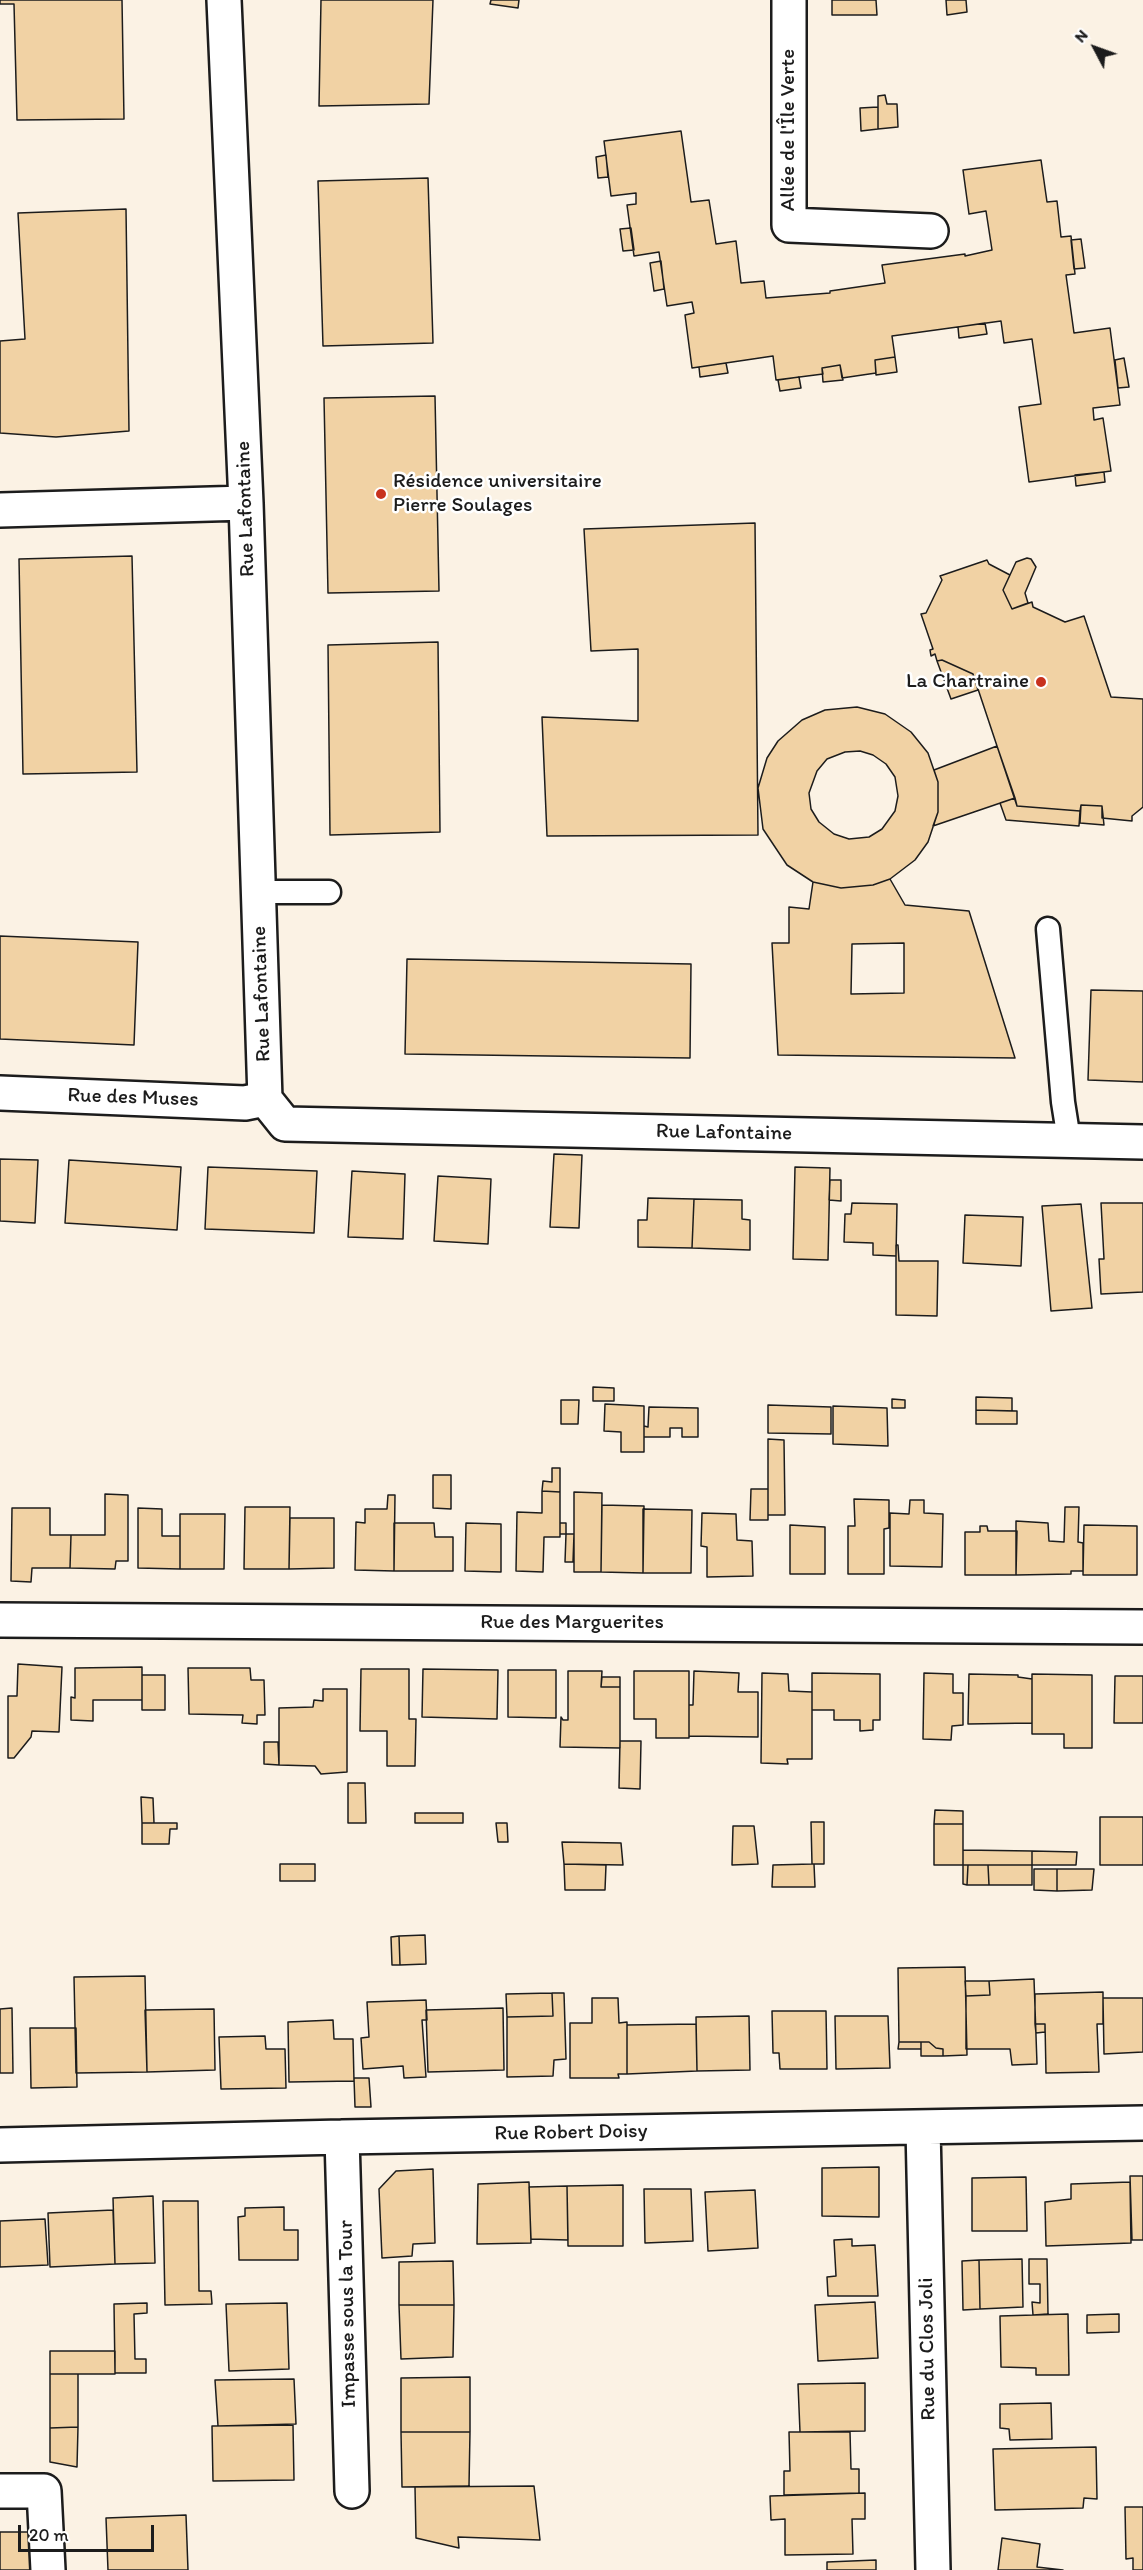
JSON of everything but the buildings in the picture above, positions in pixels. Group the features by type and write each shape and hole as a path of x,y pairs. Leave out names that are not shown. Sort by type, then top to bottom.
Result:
{"street":[{"name":"Rue Lafontaine","path":"224,0 246,503 265,1099 285,1124 1143,1142"},
{"name":"Allée de l'Île Verte","path":"789,0 789,225 932,231"},
{"path":"0,510 246,503"},
{"name":"Rue des Muses","path":"0,1093 245,1103 265,1099"},
{"name":"Rue des Marguerites","path":"0,1620 1143,1627"},
{"name":"Rue Robert Doisy","path":"0,2145 1143,2123"},
{"name":"Rue du Clos Joli","path":"923,2128 933,2570"},
{"name":"Impasse sous la Tour","path":"342,2137 352,2491"},
{"path":"0,2491 44,2491 48,2570"}],"lane":[{"path":"258,892 329,892"},
{"path":"1048,929 1063,1102 1069,1140"}],"place":[{"name":"Résidence universitaire Pierre Soulages","path":"381,494"},
{"name":"La Chartraine","path":"1041,682"}]}
